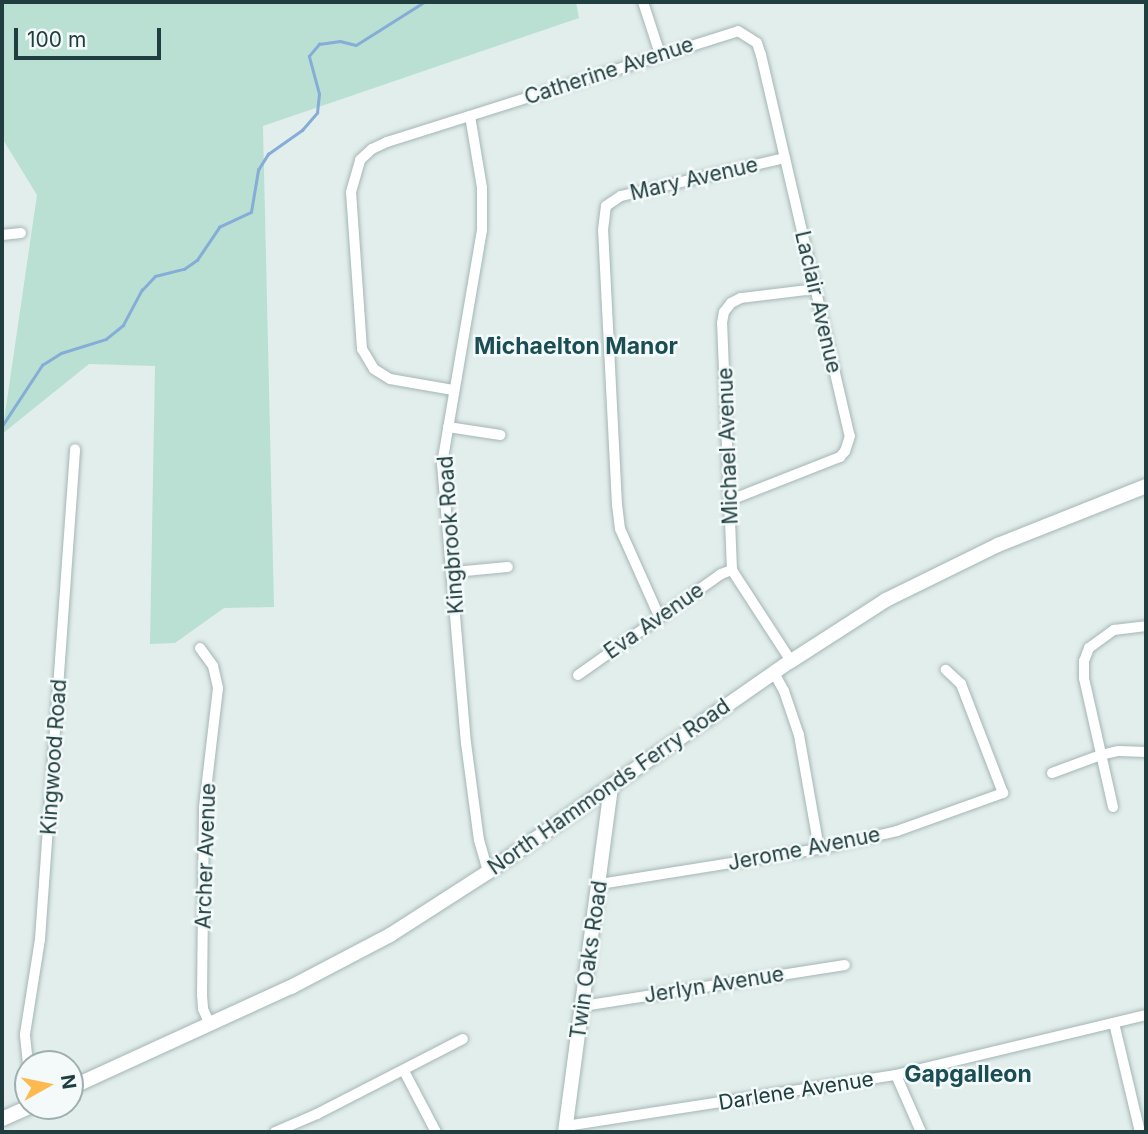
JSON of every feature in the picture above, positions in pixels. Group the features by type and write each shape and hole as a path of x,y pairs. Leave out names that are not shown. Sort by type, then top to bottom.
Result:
{"street":[{"path":"643,2 660,54"},
{"name":"Catherine Avenue","path":"453,390 390,379 368,360 362,349 351,191 360,160 372,149 728,32 738,31 748,35"},
{"name":"Laclair Avenue","path":"731,500 839,457 849,443 761,55 757,43 748,35"},
{"name":"Kingbrook Road","path":"470,116 482,188 482,230 442,464 454,572 466,743 479,840 488,872"},
{"name":"Mary Avenue","path":"659,616 620,529 603,230 606,206 621,196 784,158"},
{"path":"2,235 21,233"},
{"name":"Michael Avenue","path":"790,661 732,570 722,323 724,312 731,303 741,298 815,289"},
{"path":"448,427 500,435"},
{"name":"Kingwood Road","path":"27,1050 25,1034 40,939 75,449"},
{"name":"North Hammonds Ferry Road","path":"84,1082 211,1025 379,940 488,872 790,661 875,607 939,572 1146,486"},
{"path":"454,572 508,566"},
{"name":"Eva Avenue","path":"578,675 720,574 732,570"},
{"path":"1113,807 1084,678 1084,661 1089,648 1107,634 1129,626 1146,626"},
{"name":"Archer Avenue","path":"200,648 213,666 218,688 204,808 202,994 203,1009 211,1025"},
{"name":"Jerome Avenue","path":"600,884 819,849 920,825 1003,793 961,684 946,670"},
{"path":"774,673 784,691 799,735 819,849"},
{"path":"1052,773 1101,755 1119,751 1146,752"},
{"name":"Twin Oaks Road","path":"566,1129 611,787"},
{"name":"Jerlyn Avenue","path":"583,1006 845,965"},
{"name":"Darlene Avenue","path":"566,1129 896,1075 1146,1015"},
{"path":"1114,1023 1140,1132"},
{"path":"275,1132 404,1071 463,1039"},
{"path":"404,1071 436,1132"},
{"path":"896,1075 920,1132"}],"green space":[{"path":"2,2 576,2 579,18 263,126 274,607 224,608 175,643 150,644 155,366 89,364 2,434 37,195 2,138"}],"waterway":[{"path":"2,426 42,365 61,353 106,339 123,325 142,290 155,276 184,269 197,260 219,227 251,212 258,170 268,154 302,130 317,113 319,94 309,56 319,44 340,41 356,45 424,2"}],"district":[{"name":"Michaelton Manor","path":"576,346"},
{"name":"Gapgalleon","path":"968,1074"}]}
